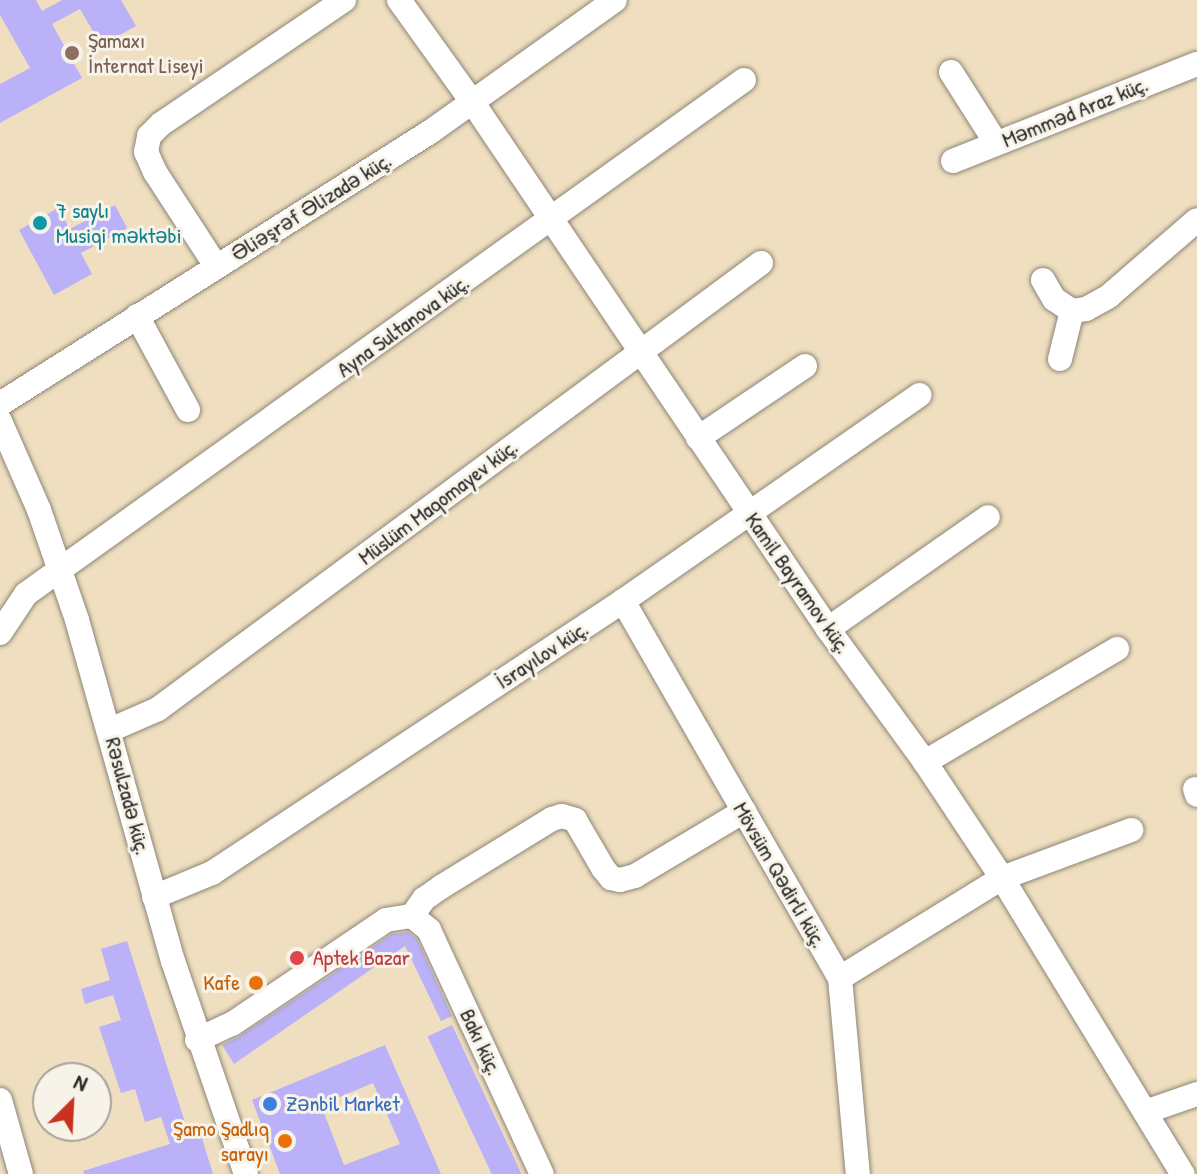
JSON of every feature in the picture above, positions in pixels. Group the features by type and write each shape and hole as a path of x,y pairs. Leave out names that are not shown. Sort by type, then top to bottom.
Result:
{"street":[{"path":"216,266 155,172 146,152 149,136 161,124 344,0"},
{"name":"Kamil Bayramov küç.","path":"399,0 473,103 828,629 925,762 1002,878 1183,1174"},
{"name":"Əliəşrəf Əlizadə küç.","path":"0,404 473,103 615,0"},
{"name":"Məmməd Araz küç.","path":"953,161 1197,64"},
{"path":"951,72 996,143"},
{"name":"Ayna Sultanova küç.","path":"3,622 26,594 744,80"},
{"path":"1043,280 1054,299 1072,311 1086,309 1109,296 1197,220"},
{"name":"Müslüm Maqomayev küç.","path":"110,730 158,709 761,263"},
{"path":"1060,359 1072,311"},
{"path":"137,316 188,410"},
{"path":"698,438 805,366"},
{"name":"İsrayılov küç.","path":"154,897 212,873 623,601 919,395"},
{"name":"Rəsulzadə küç.","path":"0,421 61,570 110,730 154,897 197,1040 246,1174"},
{"path":"828,629 988,517"},
{"name":"Mövsüm Qədirli küç.","path":"623,601 840,978 858,1174"},
{"path":"925,762 1117,649"},
{"path":"197,1040 232,1024 386,920 412,916 424,899 441,887 552,819 562,816 575,820 603,868 611,878 620,880 635,876 744,811"},
{"path":"840,978 1002,878 1131,830"},
{"name":"Bakı küç.","path":"412,916 429,930 542,1174"},
{"path":"1145,1112 1197,1094"},
{"path":"0,1100 21,1174"}],"building":[{"path":"0,0 36,0 42,11 62,0 121,0 136,26 101,45 80,9 52,24 82,78 0,123 0,84 30,68 0,15"},
{"path":"115,205 127,228 81,253 92,274 54,295 19,230 58,208 70,229"},
{"path":"408,932 417,939 452,1016 441,1021 405,946 234,1064 222,1045 392,934"},
{"path":"127,941 190,1138 201,1135 213,1174 84,1174 83,1171 170,1144 161,1117 145,1122 135,1089 121,1093 99,1027 121,1020 113,995 85,1004 81,989 110,980 101,949"},
{"path":"452,1025 521,1174 492,1174 428,1036"},
{"path":"385,1045 441,1174 280,1174 252,1100","holes":["373,1083 400,1144 344,1165 321,1105"]}],"place":[{"name":"Şamaxı İnternat Liseyi","path":"72,53"},
{"name":"7 saylı Musiqi məktəbi","path":"40,223"},
{"name":"Aptek Bazar","path":"297,958"},
{"name":"Kafe","path":"256,983"},
{"name":"Zənbil Market","path":"270,1104"},
{"name":"Şamo Şadlıq sarayı","path":"285,1141"}]}
